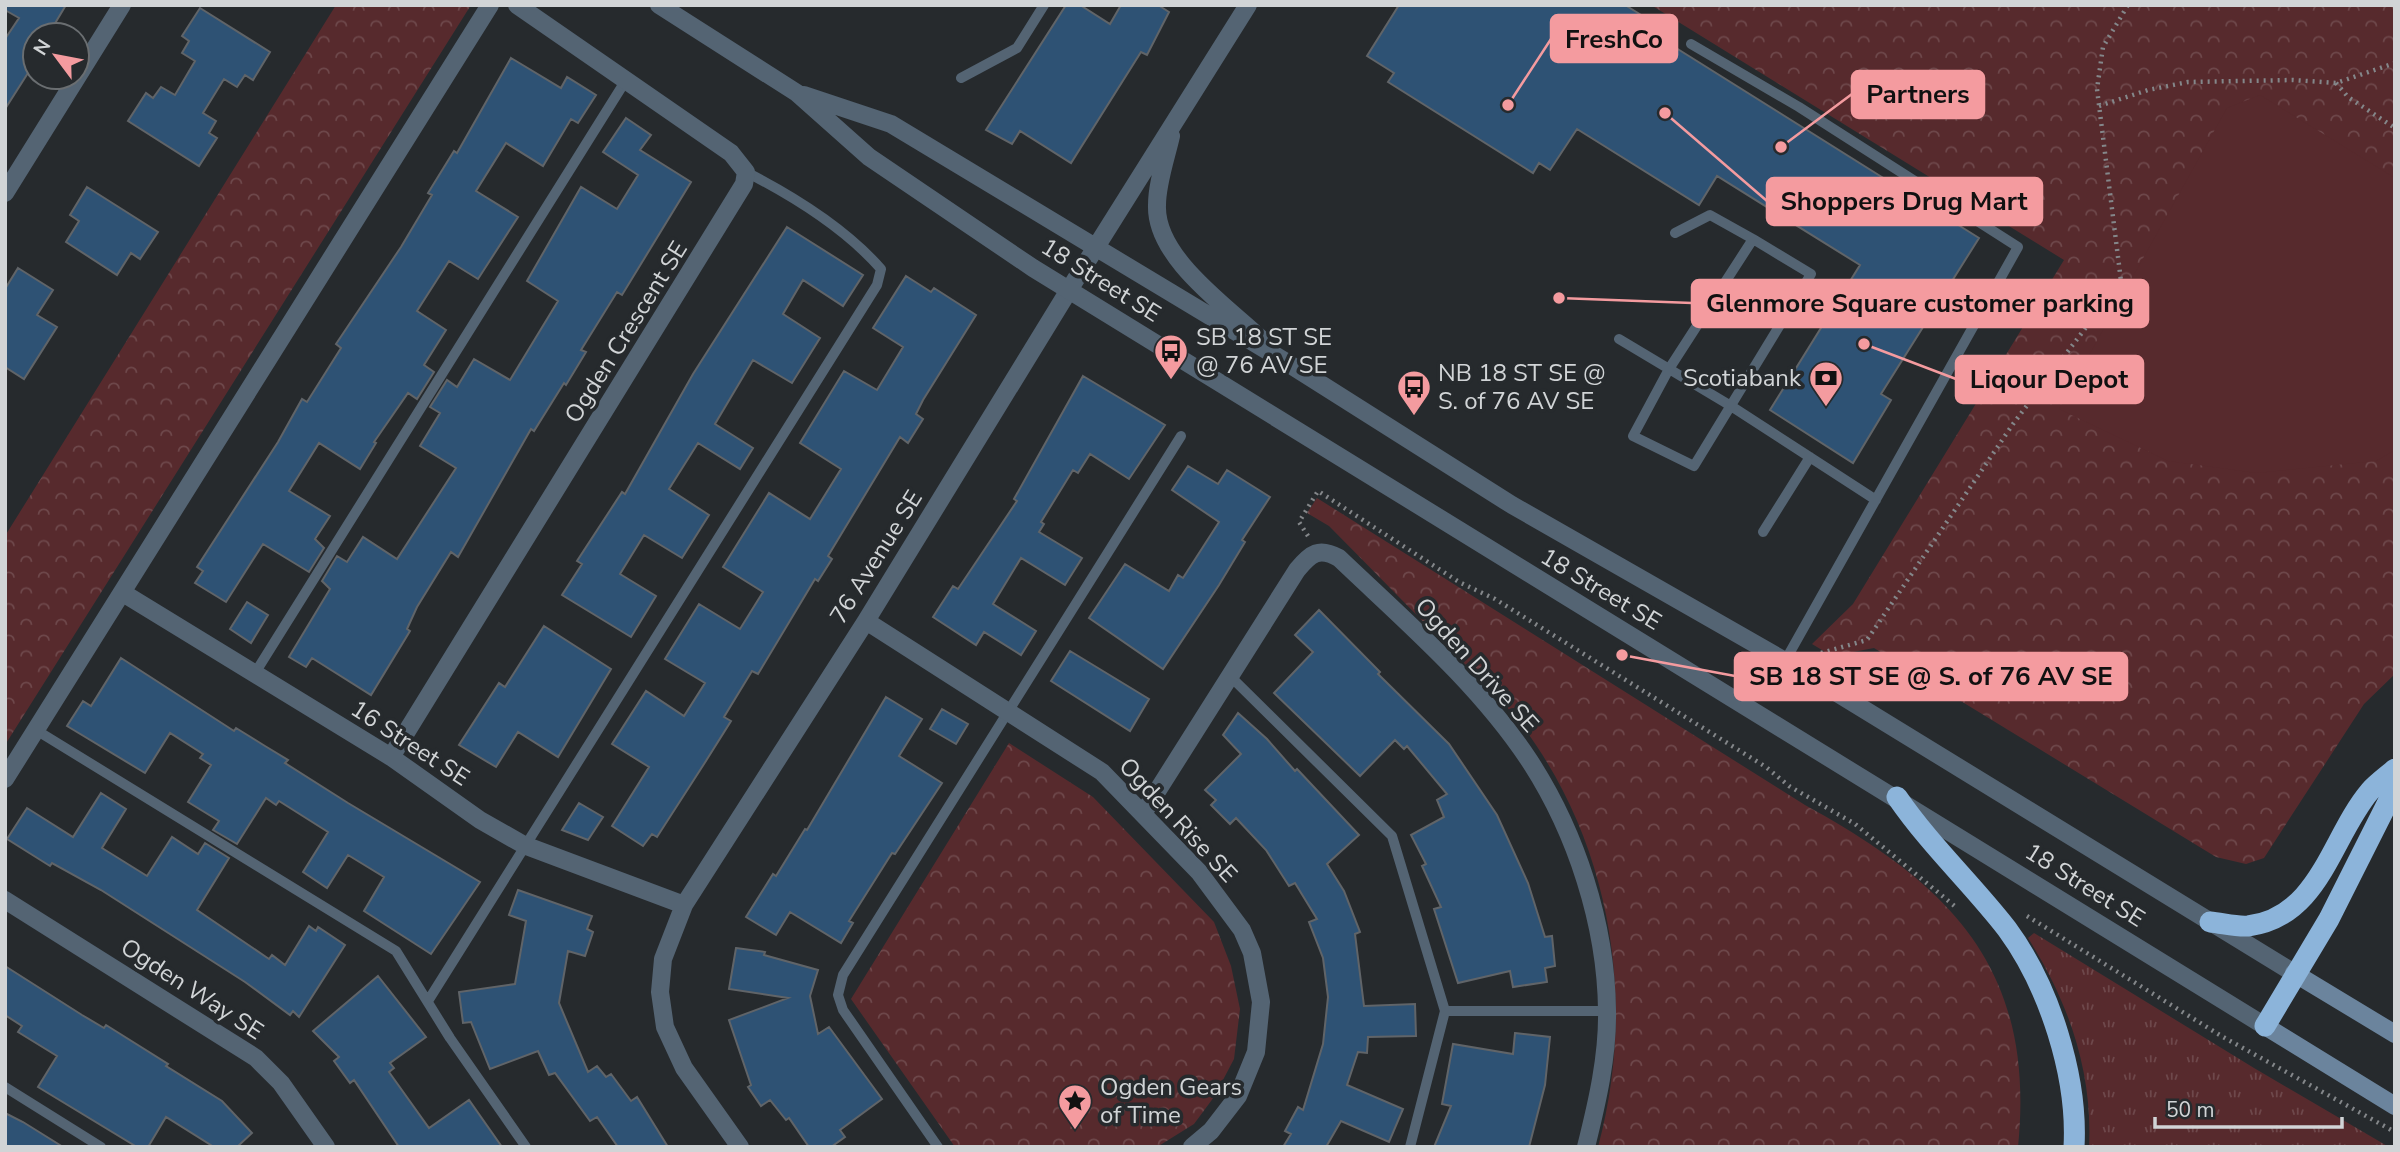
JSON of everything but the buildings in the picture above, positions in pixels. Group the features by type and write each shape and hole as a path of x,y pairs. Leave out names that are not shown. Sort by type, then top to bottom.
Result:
{"highway":[{"path":"2210,922 2248,926 2277,917 2295,906 2312,888 2370,790 2395,769"},
{"path":"2265,1026 2294,973 2329,919 2395,788"},
{"path":"1897,797 1920,831 2007,930 2049,1006 2064,1060 2075,1128 2074,1147"}],"main road":[{"name":"18 Street SE","path":"2294,973 2395,1034"},
{"name":"18 Street SE","path":"2265,1026 2395,1106"}],"street":[{"path":"5,193 122,5"},
{"path":"5,779 490,5"},
{"path":"517,5 731,153 746,172"},
{"name":"18 Street SE","path":"659,5 797,93 869,157 1069,290 1897,797 2265,1026"},
{"name":"76 Avenue SE","path":"740,1147 684,1068 665,1027 660,992 663,959 684,905 866,621 1248,5"},
{"name":"18 Street SE","path":"797,93 891,124 1286,362 1546,526 1785,661 2294,973"},
{"path":"1174,122 1157,205 1161,234 1189,272 1286,362"},
{"name":"Ogden Crescent SE","path":"391,757 738,199 746,172"},
{"path":"1144,812 1297,570 1309,556 1318,551"},
{"name":"Ogden Drive SE","path":"1318,551 1327,551 1339,558 1439,653 1488,707 1527,757 1555,803 1594,908 1607,1011 1598,1103 1586,1147"},
{"name":"16 Street SE","path":"123,593 391,757 480,820 524,845 684,905"},
{"name":"Ogden Rise SE","path":"866,621 1102,772 1144,812 1199,872 1242,930 1258,977 1261,1027 1248,1075 1225,1114 1192,1147"},
{"name":"Ogden Way SE","path":"5,900 256,1058 281,1083 326,1147"}],"lane":[{"path":"961,78 1017,48 1044,5"},
{"path":"1691,44 1798,107 2018,247 1785,661"},
{"path":"255,673 626,80"},
{"path":"428,1001 877,285 881,269 867,253 779,188 746,172"},
{"path":"1675,233 1710,215 1753,239 1811,274 1694,466 1633,436 1670,369 1753,239"},
{"path":"1619,339 1731,406 1876,500"},
{"path":"938,1147 843,1010 838,995 843,975 1181,436"},
{"path":"1763,532 1810,457"},
{"path":"1231,677 1392,836 1445,1011 1410,1147"},
{"path":"36,730 396,951 526,1147"},
{"path":"1445,1011 1607,1011"},
{"path":"5,1087 101,1147"}],"path":[{"path":"1821,653 1867,640 2012,424 2121,281 2099,106 2098,71 2103,47 2128,5"},
{"path":"2099,106 2148,90 2188,82 2293,80 2336,83 2395,63"},
{"path":"2336,83 2348,97 2395,128"},
{"path":"1318,551 1299,522 1318,491 1459,582 1495,599 1604,665 1766,767 1789,786 1855,824 1962,912"},
{"path":"2027,916 2223,1037 2395,1132"}],"green space":[{"path":"336,5 471,5 5,745 5,536"},
{"path":"1651,5 2395,5 2395,674 2364,704 2264,858 2246,864 2216,857 1874,648 1832,656 1812,644 1853,604 2064,260"},
{"path":"2260,95 2395,178 2395,450 2376,461 2257,473 2168,461 2059,409 2227,108"},
{"path":"1317,498 1857,835 1902,867 1941,901 1973,939 1997,982 2013,1030 2020,1084 2018,1147 1598,1147 1610,1092 1615,1037 1615,982 1608,926 1596,873 1577,820 1552,771 1507,708 1329,526 1307,513"},
{"path":"1009,743 1093,797 1214,922 1231,966 1240,1009 1234,1059 1214,1097 1194,1124 1157,1147 955,1147 851,999"},
{"path":"2034,933 2389,1147 2089,1147 2087,1091 2082,1064 2066,1012 2028,938"}],"place":[{"name":"FreshCo","path":"1508,105"},
{"name":"Shoppers Drug Mart","path":"1665,113"},
{"name":"Partners","path":"1781,147"},
{"name":"Glenmore Square customer parking","path":"1559,298"},
{"name":"Liqour Depot","path":"1864,344"},
{"name":"SB 18 ST SE @ 76 AV SE","path":"1171,381"},
{"name":"Scotiabank","path":"1826,408"},
{"name":"NB 18 ST SE @ S. of 76 AV SE","path":"1414,417"},
{"name":"SB 18 ST SE @ S. of 76 AV SE","path":"1622,655"},
{"name":"Ogden Gears of Time","path":"1075,1131"}]}
